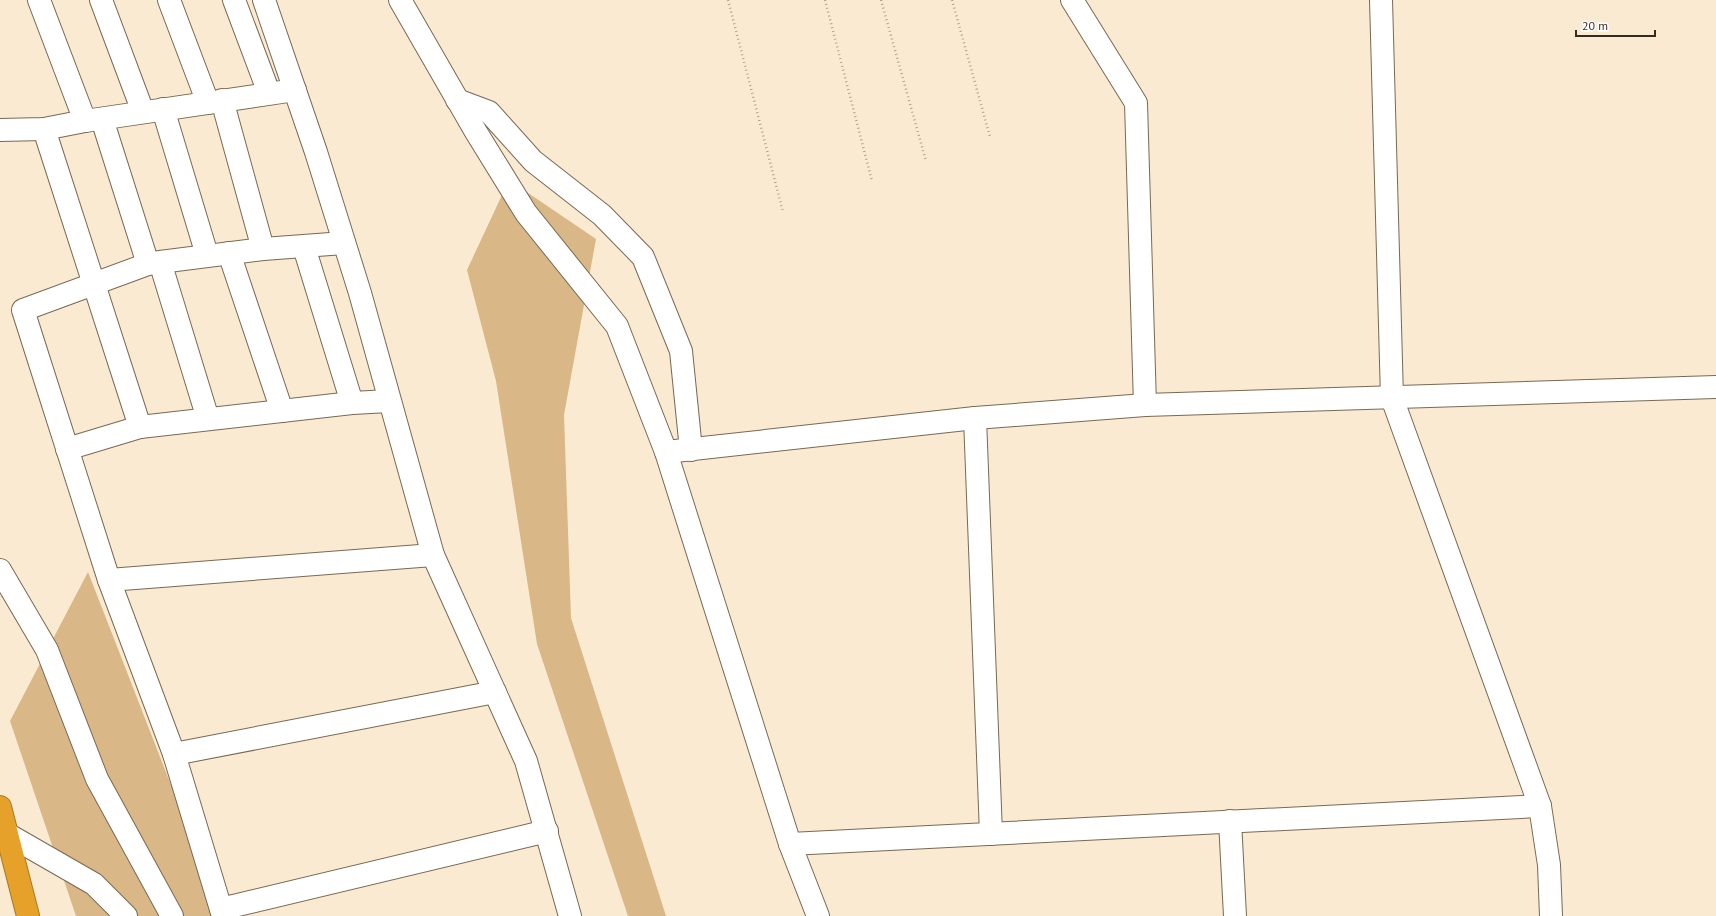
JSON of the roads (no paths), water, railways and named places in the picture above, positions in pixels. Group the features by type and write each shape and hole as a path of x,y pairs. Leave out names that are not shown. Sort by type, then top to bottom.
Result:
{"highway":[{"path":"0,807 28,916"}],"street":[{"path":"40,0 94,120 154,263 208,418"},
{"path":"102,0 153,111 207,255"},
{"path":"170,0 215,102 263,249"},
{"path":"234,0 269,94"},
{"path":"264,0 344,242 433,555 526,761 570,916"},
{"path":"400,0 457,100 526,213 616,326 666,452 790,844 818,916"},
{"path":"1072,0 1136,104 1145,405"},
{"path":"1381,0 1392,398 1540,806 1549,865 1551,916"},
{"path":"0,130 44,128 295,90"},
{"path":"457,100 489,112 533,161 602,215 643,257 681,351 691,450"},
{"path":"44,128 140,427"},
{"path":"344,242 207,255 154,263 24,310 109,580 174,754 222,912 547,831"},
{"path":"304,247 352,403"},
{"path":"229,253 282,410"},
{"path":"666,452 975,418 1145,405 1716,387"},
{"path":"67,449 140,427 282,410 389,401"},
{"path":"975,418 991,834"},
{"path":"109,580 433,555"},
{"path":"0,570 47,650 97,779 172,916"},
{"path":"174,754 495,692"},
{"path":"790,844 1540,806"},
{"path":"1230,821 1234,916"},
{"path":"7,834 94,884 126,916"}]}
